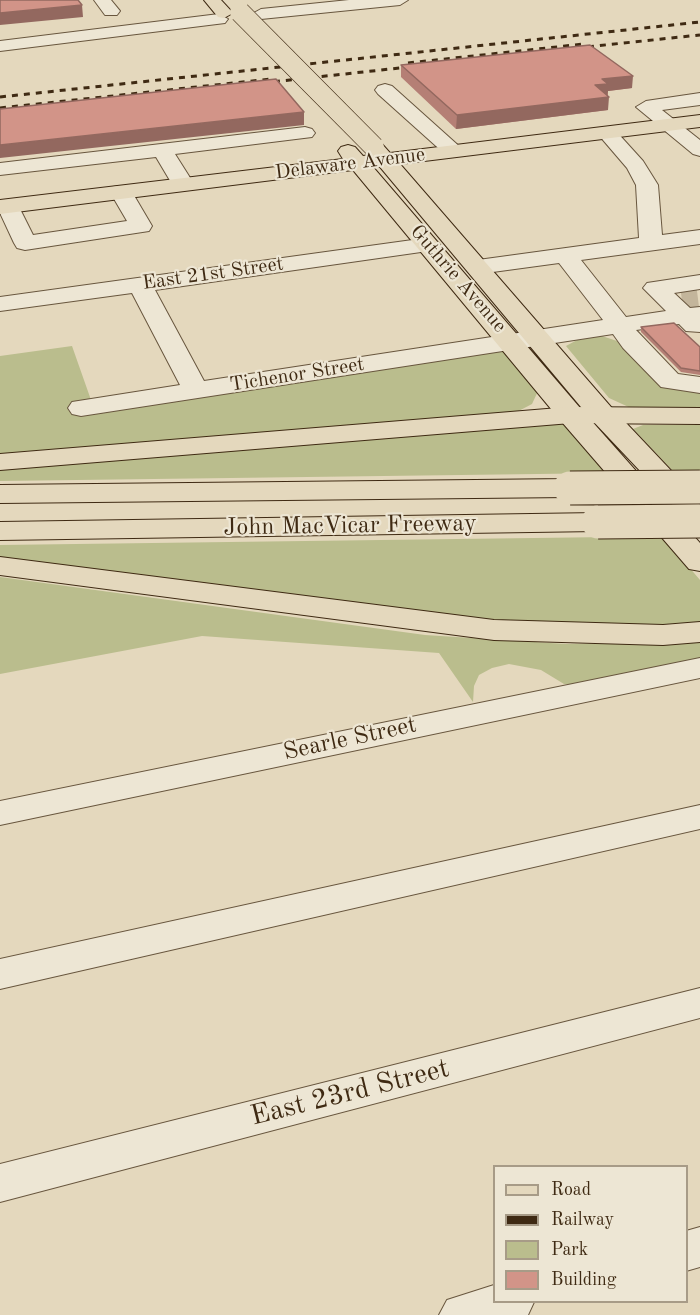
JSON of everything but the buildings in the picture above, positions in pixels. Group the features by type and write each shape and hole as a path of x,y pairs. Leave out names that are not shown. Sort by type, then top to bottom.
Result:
{"main road":[{"path":"225,9 311,125"},
{"name":"Guthrie Avenue","path":"225,9 360,151 478,267 601,413 700,520"},
{"name":"Delaware Avenue","path":"4,206 183,184 360,151 453,151 700,121"},
{"name":"Guthrie Avenue","path":"360,151 427,245 512,342 571,415 700,562"},
{"path":"0,462 601,413 700,416"},
{"name":"John MacVicar Freeway","path":"0,494 700,487"},
{"name":"John MacVicar Freeway","path":"0,531 700,520"},
{"path":"0,567 494,630 663,635 700,632"}],"street":[{"path":"261,14 400,0"},
{"path":"0,46 225,9"},
{"path":"385,90 453,151"},
{"path":"700,99 646,107 700,150"},
{"path":"0,169 162,150 311,125"},
{"path":"607,133 636,165 648,185 651,243"},
{"path":"162,150 183,184"},
{"path":"23,167 39,202"},
{"path":"4,206 25,243 141,226 121,192"},
{"path":"478,267 700,237"},
{"name":"East 21st Street","path":"0,303 427,245"},
{"path":"565,255 647,349 670,381 700,385"},
{"path":"140,285 196,390"},
{"name":"Tichenor Street","path":"81,408 538,339 647,349 693,317"},
{"name":"Searle Street","path":"0,813 700,668"},
{"path":"0,974 700,817"},
{"name":"East 23rd Street","path":"0,1183 700,1003"},
{"path":"464,1315 506,1303"}],"green space":[{"path":"602,336 623,343 700,389 700,412 633,409 609,398 566,346 577,340"},
{"path":"72,346 91,400 71,403 76,415 144,402 493,350 506,352 539,389 532,404 511,415 0,457 0,356"},
{"path":"561,424 573,425 614,473 0,481 0,469"},
{"path":"643,425 700,425 700,471 674,472 633,429"},
{"path":"610,537 665,539 700,580 700,623 600,626 515,623 0,560 0,545"},
{"path":"0,577 425,635 566,644 700,642 700,662 585,685 564,684 541,670 509,664 492,668 479,675 474,686 473,702 439,653 202,636 0,674"}],"tunnel":[{"path":"682,301 698,299"}],"railway":[{"path":"0,97 700,22"},
{"path":"576,48 700,35"},
{"path":"408,63 584,44"},
{"path":"262,83 418,66"},
{"path":"0,108 271,79"}]}
